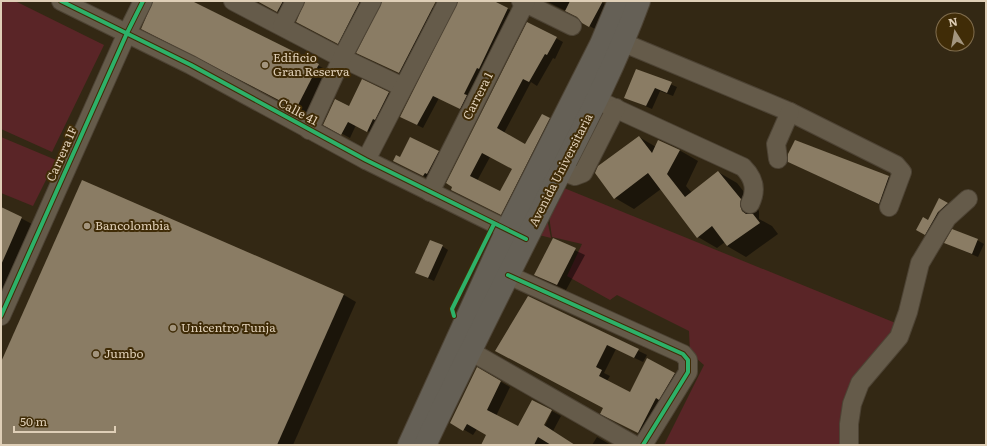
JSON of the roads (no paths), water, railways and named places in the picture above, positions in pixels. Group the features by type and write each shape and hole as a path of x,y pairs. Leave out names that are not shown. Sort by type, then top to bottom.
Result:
{"main road":[{"name":"Avenida Universitaria","path":"409,445 517,235 619,1"},
{"name":"Avenida Universitaria","path":"426,445 470,351 508,275 517,235 606,104 624,43 639,1"}],"street":[{"name":"Calle 41","path":"63,1 127,33 366,160 517,235"},
{"name":"Carrera 1F","path":"1,316 127,33 143,1"},
{"path":"233,1 403,88"},
{"path":"282,26 295,1"},
{"path":"308,130 342,58 372,1"},
{"path":"366,160 448,1"},
{"path":"524,2 572,26"},
{"name":"Carrera 1","path":"430,192 524,2"},
{"path":"624,43 790,112 896,165 902,172 889,207"},
{"path":"606,104 744,167 749,173 754,188 754,196 750,204"},
{"path":"778,159 776,144 790,112"},
{"path":"849,445 849,424 852,404 860,383 899,336 908,312 920,263 947,218 968,199"},
{"path":"508,275 683,354 688,360 688,372 643,445"},
{"path":"470,351 634,445"}],"place":[{"name":"Edificio Gran Reserva","path":"265,65"},
{"name":"Bancolombia","path":"87,226"},
{"name":"Unicentro Tunja","path":"173,328"},
{"name":"Jumbo","path":"96,354"}]}
